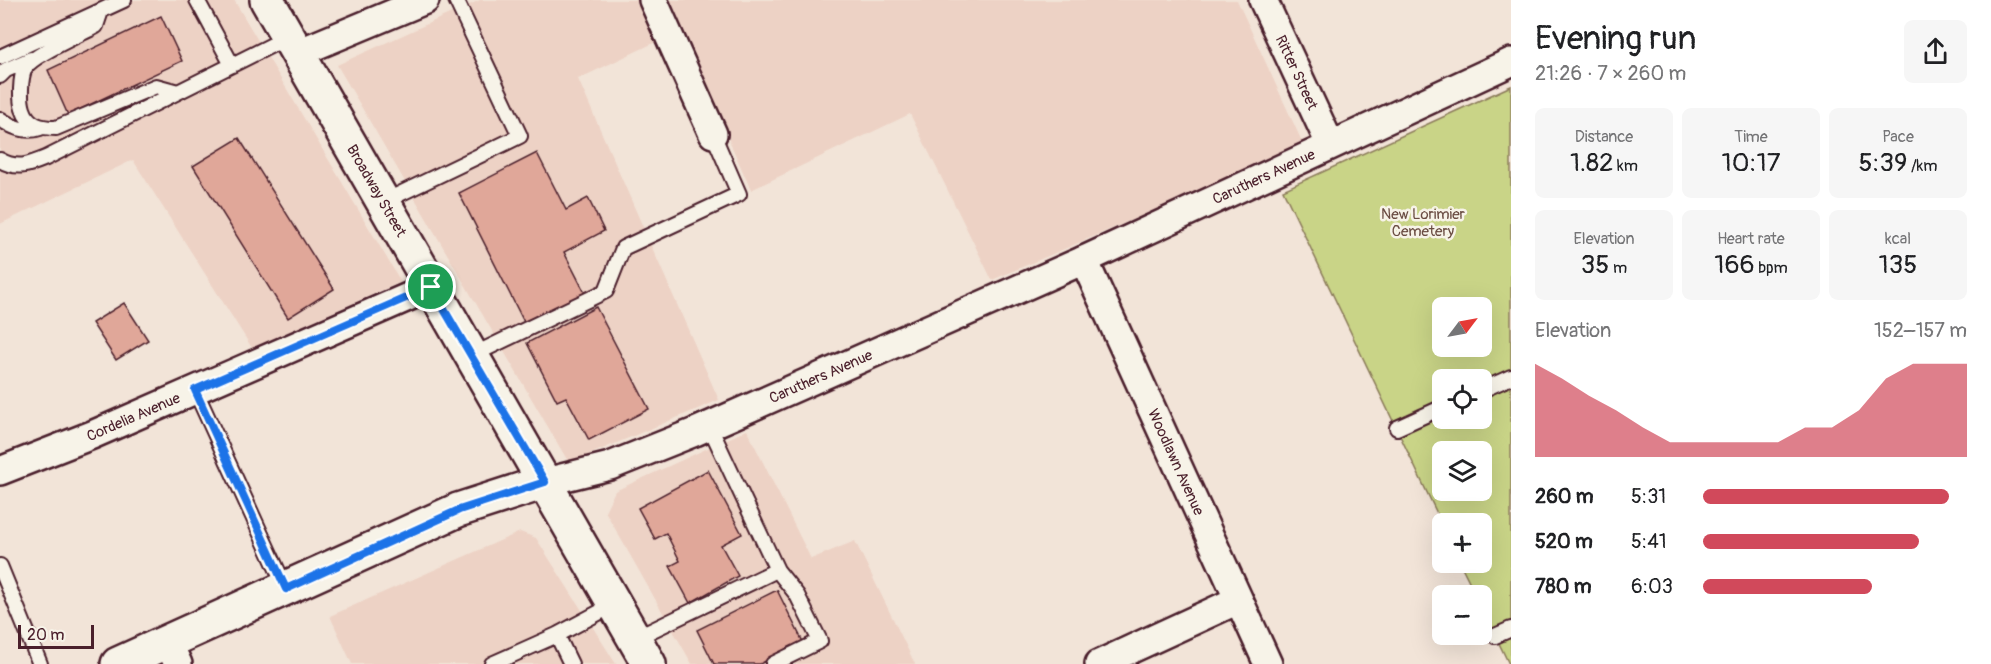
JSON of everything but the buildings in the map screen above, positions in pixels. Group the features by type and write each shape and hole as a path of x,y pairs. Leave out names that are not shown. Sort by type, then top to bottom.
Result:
{"main road":[{"name":"Broadway Street","path":"267,0 642,652"},
{"name":"Caruthers Avenue","path":"118,664 173,653 286,589 459,510 545,482"}],"street":[{"path":"293,45 425,0"},
{"path":"653,0 713,134"},
{"name":"Ritter Street","path":"1263,0 1330,144"},
{"name":"Caruthers Avenue","path":"545,482 610,466 710,425 1084,260 1511,62"},
{"name":"Woodlawn Avenue","path":"1084,260 1268,664"},
{"name":"Cordelia Avenue","path":"0,471 92,435 431,287"},
{"path":"1099,664 1238,600"}],"lane":[{"path":"0,57 124,0"},
{"path":"197,0 232,65"},
{"path":"383,202 520,136 456,0"},
{"path":"0,76 6,70 96,26 101,11"},
{"path":"0,160 11,166 26,166 232,65 293,45"},
{"path":"35,57 25,68 20,99 25,116 40,128"},
{"path":"0,119 11,127 31,131 40,128 56,128 156,86 178,92"},
{"path":"472,355 606,291 623,248 739,194 713,134"},
{"path":"1492,386 1511,377"},
{"path":"195,390 286,589"},
{"path":"1396,428 1432,413"},
{"path":"710,425 777,570 797,595 820,641 773,664"},
{"path":"0,566 40,664"},
{"path":"642,652 777,570"},
{"path":"492,664 557,635 615,604"},
{"path":"1495,636 1511,629"},
{"path":"557,635 571,664"}],"shaded area":[{"path":"0,0 234,0 401,282 252,348 133,160 0,224"},
{"path":"480,0 638,0 658,41 578,79 719,400 569,463 337,65"},
{"path":"667,0 1237,0 1304,146 992,280 910,114 751,190"},
{"path":"747,430 811,559 855,541 915,664 692,664 605,511 615,491"},
{"path":"520,532 536,538 616,664 352,664 330,616"}],"green space":[{"name":"New Lorimier Cemetery","path":"1511,86 1511,664 1492,629 1492,585 1471,585 1465,573 1492,573 1492,513 1437,513 1283,190"}],"route":[{"path":"431,287 545,482 459,510 286,589 195,390 431,287"}]}
